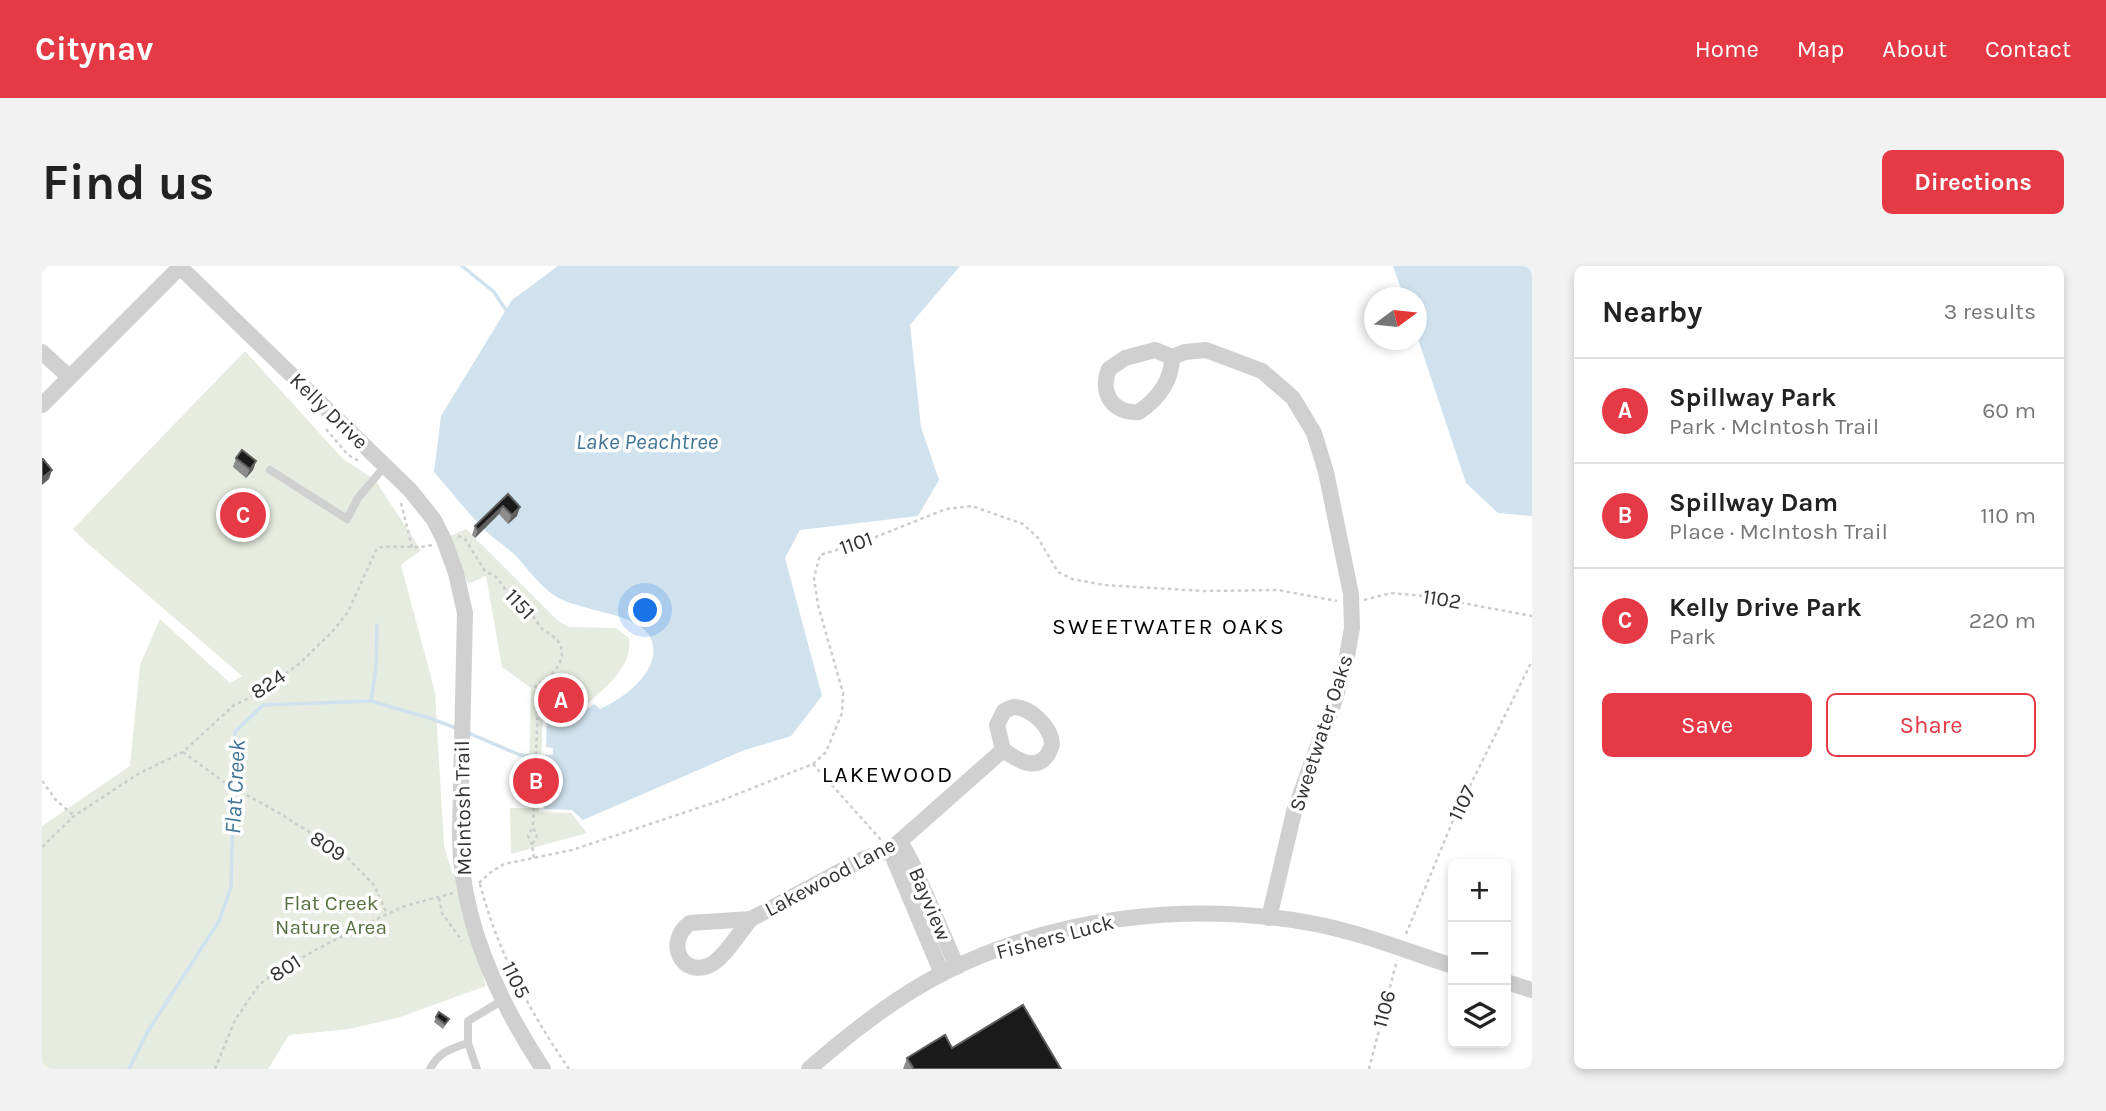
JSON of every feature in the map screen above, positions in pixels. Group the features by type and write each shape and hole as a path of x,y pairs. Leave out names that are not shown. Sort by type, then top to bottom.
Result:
{"street":[{"path":"42,405 179,267"},
{"name":"Kelly Drive","path":"179,267 426,507 456,573"},
{"name":"Sweetwater Oaks","path":"1172,356 1172,369 1164,388 1153,402 1139,412 1121,410 1107,396 1104,387 1109,369 1125,358 1155,350 1172,356 1206,350 1262,371 1293,398 1314,433 1326,472 1345,557 1352,628 1346,662 1294,812 1269,918"},
{"path":"42,352 69,377"},
{"name":"McIntosh Trail","path":"456,573 465,613 460,860 465,890 489,971 543,1069"},
{"name":"Lakewood Lane","path":"751,919 863,859 895,846 1003,750"},
{"name":"Bayview","path":"895,846 949,970"},
{"name":"Fishers Luck","path":"809,1069 853,1031 949,970 1017,943 1121,918 1200,914 1309,923 1355,933 1448,964"},
{"path":"1511,984 1532,990"}],"lane":[{"path":"270,470 347,519 358,498 385,466"},
{"path":"477,1069 468,1043 468,1021 503,1000"},
{"path":"430,1069 436,1058 445,1050 468,1043"}],"path":[{"name":"1101","path":"813,764 826,752 842,713 843,693 817,604 814,578 820,555 863,542 946,509 972,506 1023,524 1038,538 1058,572 1072,579 1104,585 1204,591 1278,590 1351,603"},
{"name":"1151","path":"453,537 465,538 485,571 496,577 506,590 528,608 541,628 557,639 562,656 547,681 538,704"},
{"name":"824","path":"42,847 74,816 138,774 183,751 234,705 253,696 299,664 333,631 354,601 377,548 420,548 432,545"},
{"name":"1102","path":"1351,603 1391,593 1448,599 1532,615"},
{"name":"1107","path":"1399,949 1454,818 1532,661"},
{"name":"1151","path":"533,827 539,714 535,687 547,681"},
{"name":"809","path":"183,751 223,782 343,853 374,885 387,914"},
{"path":"533,827 528,836 534,859 572,850 725,799 813,764 895,846"},
{"path":"42,781 56,800 74,816"},
{"path":"531,845 537,836 533,827"},
{"name":"1105","path":"534,859 504,864 480,883 490,919 519,988 542,1030 569,1069"},
{"name":"801","path":"215,1069 235,1020 259,985 294,961 387,914 439,897"},
{"name":"1106","path":"1369,1069 1399,949"}],"green space":[{"name":"Flat Creek Nature Area","path":"245,351 343,459 375,480 421,550 401,565 435,692 444,846 455,875 486,986 400,1017 350,1029 289,1035 268,1069 42,1069 42,826 130,766 140,665 160,619 230,683 242,676 73,529"},
{"path":"466,529 557,620 569,627 616,628 629,638 626,661 594,698 576,713 543,713 539,812 571,813 587,833 511,854 510,808 528,808 531,688 502,667 486,576 468,584 450,536"}],"water":[{"name":"Lake Peachtree","path":"558,266 960,266 910,325 921,427 939,480 918,516 800,530 785,558 822,696 791,736 742,751 583,820 572,810 544,809 545,778 552,777 553,748 546,747 547,713 583,712 594,704 600,709 632,689 641,680 653,658 649,635 632,622 567,602 551,593 516,556 480,525 434,472 441,416 512,300"},
{"path":"1393,266 1532,266 1532,516 1498,513 1466,483 1422,350 1427,350 1427,287 1400,287"}],"building":[{"path":"242,450 256,461 250,469 236,458"},
{"path":"42,459 52,470 42,478"},
{"path":"508,494 520,507 512,515 503,506 478,530 475,526"},
{"path":"1023,1005 1061,1069 914,1069 907,1058 945,1035 952,1048"},
{"path":"439,1012 449,1019 445,1024 436,1017"}],"waterway":[{"path":"462,266 494,292 506,310"},
{"name":"Flat Creek","path":"371,701 376,667 377,625"},
{"name":"Flat Creek","path":"129,1069 148,1031 219,921 231,887 235,732 263,705 371,701 459,729"},
{"name":"Flat Creek","path":"466,732 520,755 553,757"}],"place":[{"name":"Kelly Drive Park","path":"243,515"},
{"name":"Spillway Park","path":"561,700"},
{"name":"Spillway Dam","path":"536,781"}],"district":[{"name":"SWEETWATER OAKS","path":"1169,626"},
{"name":"LAKEWOOD","path":"888,774"}]}
